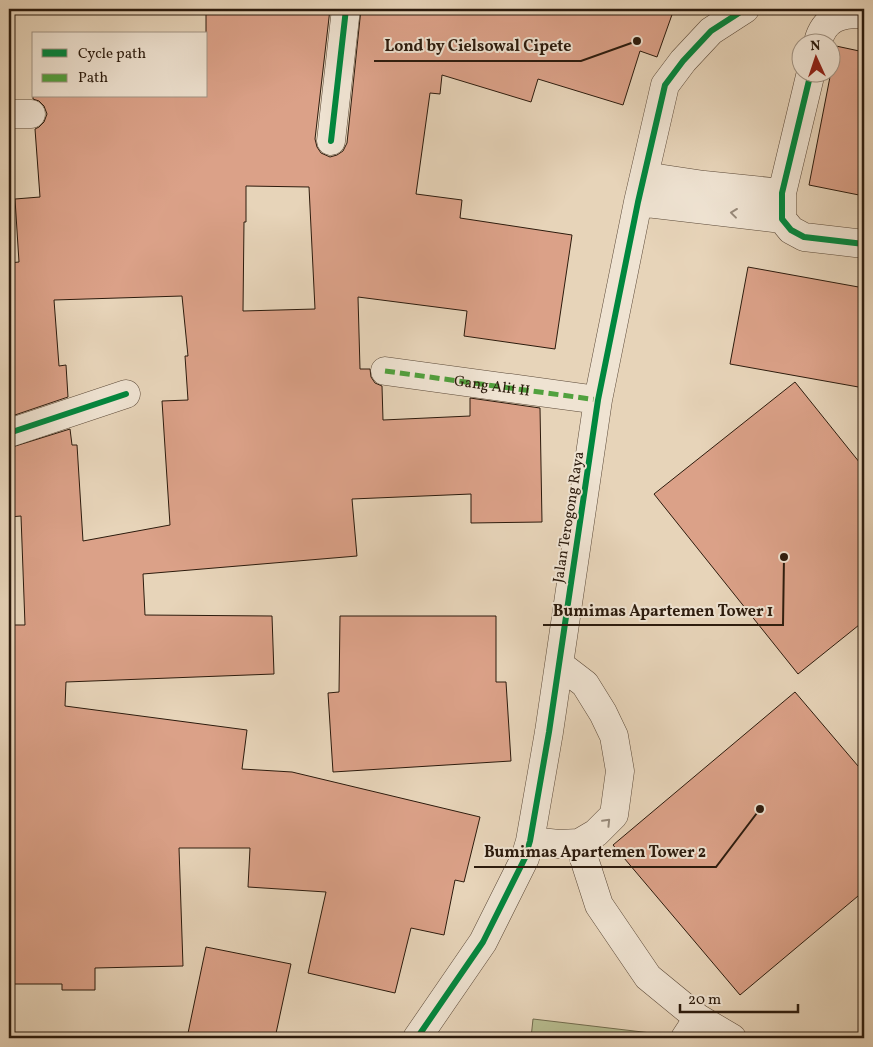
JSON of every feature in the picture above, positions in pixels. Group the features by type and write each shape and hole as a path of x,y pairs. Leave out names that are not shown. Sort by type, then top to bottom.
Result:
{"street":[{"path":"331,141 346,9"},
{"name":"Jalan Terogong Raya","path":"417,1038 483,942 525,858 530,841 542,778 598,400 638,202 665,85 711,31 745,9"},
{"path":"821,32 827,23 840,16 864,14"},
{"path":"809,82 782,206 791,230 804,237 864,244"},
{"path":"644,176 704,185 782,206"},
{"path":"638,202 782,206"},
{"name":"Gang Alit II","path":"385,371 598,400"},
{"path":"9,433 126,394"},
{"path":"530,841 559,844 579,843 596,833 614,815 620,772 614,736 603,712 585,684 559,664"},
{"path":"579,843 599,905 648,977 691,1028 732,1038"}],"green space":[{"path":"533,1019 651,1033 650,1038 531,1038"}],"building":[{"path":"206,9 330,9 315,139 321,153 330,157 343,151 347,143 361,9 674,9 657,57 640,51 623,105 538,79 531,102 442,75 440,94 430,93 416,194 462,200 460,218 572,235 555,349 464,336 467,311 358,297 360,369 370,369 371,377 375,383 382,386 383,420 470,416 470,398 540,408 542,522 471,523 471,494 352,499 357,556 143,574 145,615 272,616 274,674 66,682 65,706 247,730 242,769 292,772 480,817 464,882 455,880 444,935 411,928 395,993 308,973 326,892 248,887 250,848 179,848 183,966 95,968 95,990 62,990 62,984 12,984 12,874 9,875 9,625 25,625 21,516 9,517 9,448 70,429 72,445 77,445 83,541 170,525 162,401 188,400 185,356 188,356 182,296 54,300 59,366 66,365 68,397 9,417 9,263 19,262 15,199 40,197 35,129 44,122 47,114 44,106 39,101 33,99 208,98","holes":["246,186 309,187 315,309 243,311"]},
{"path":"840,47 864,52 864,196 809,185 829,82 840,82"},
{"path":"748,267 864,288 864,388 730,364"},
{"path":"795,382 864,468 864,621 798,674 654,494"},
{"path":"340,616 496,616 496,682 506,682 511,761 333,772 328,693 339,692"},
{"path":"795,692 864,773 864,891 740,995 613,845"},
{"path":"206,947 291,964 275,1038 187,1038"}],"marked path":[{"path":"385,371 598,400"}],"cycle path":[{"path":"331,141 346,9"},
{"path":"417,1038 483,942 525,858 530,841 549,732 598,400 638,202 665,85 683,61 711,31 745,9"},
{"path":"809,82 782,193 782,219 791,230 804,237 864,244"},
{"path":"9,433 126,394"}],"place":[{"name":"Lond by Cielsowal Cipete","path":"637,41"},
{"name":"Bumimas Apartemen Tower 1","path":"784,557"},
{"name":"Bumimas Apartemen Tower 2","path":"760,809"}]}
